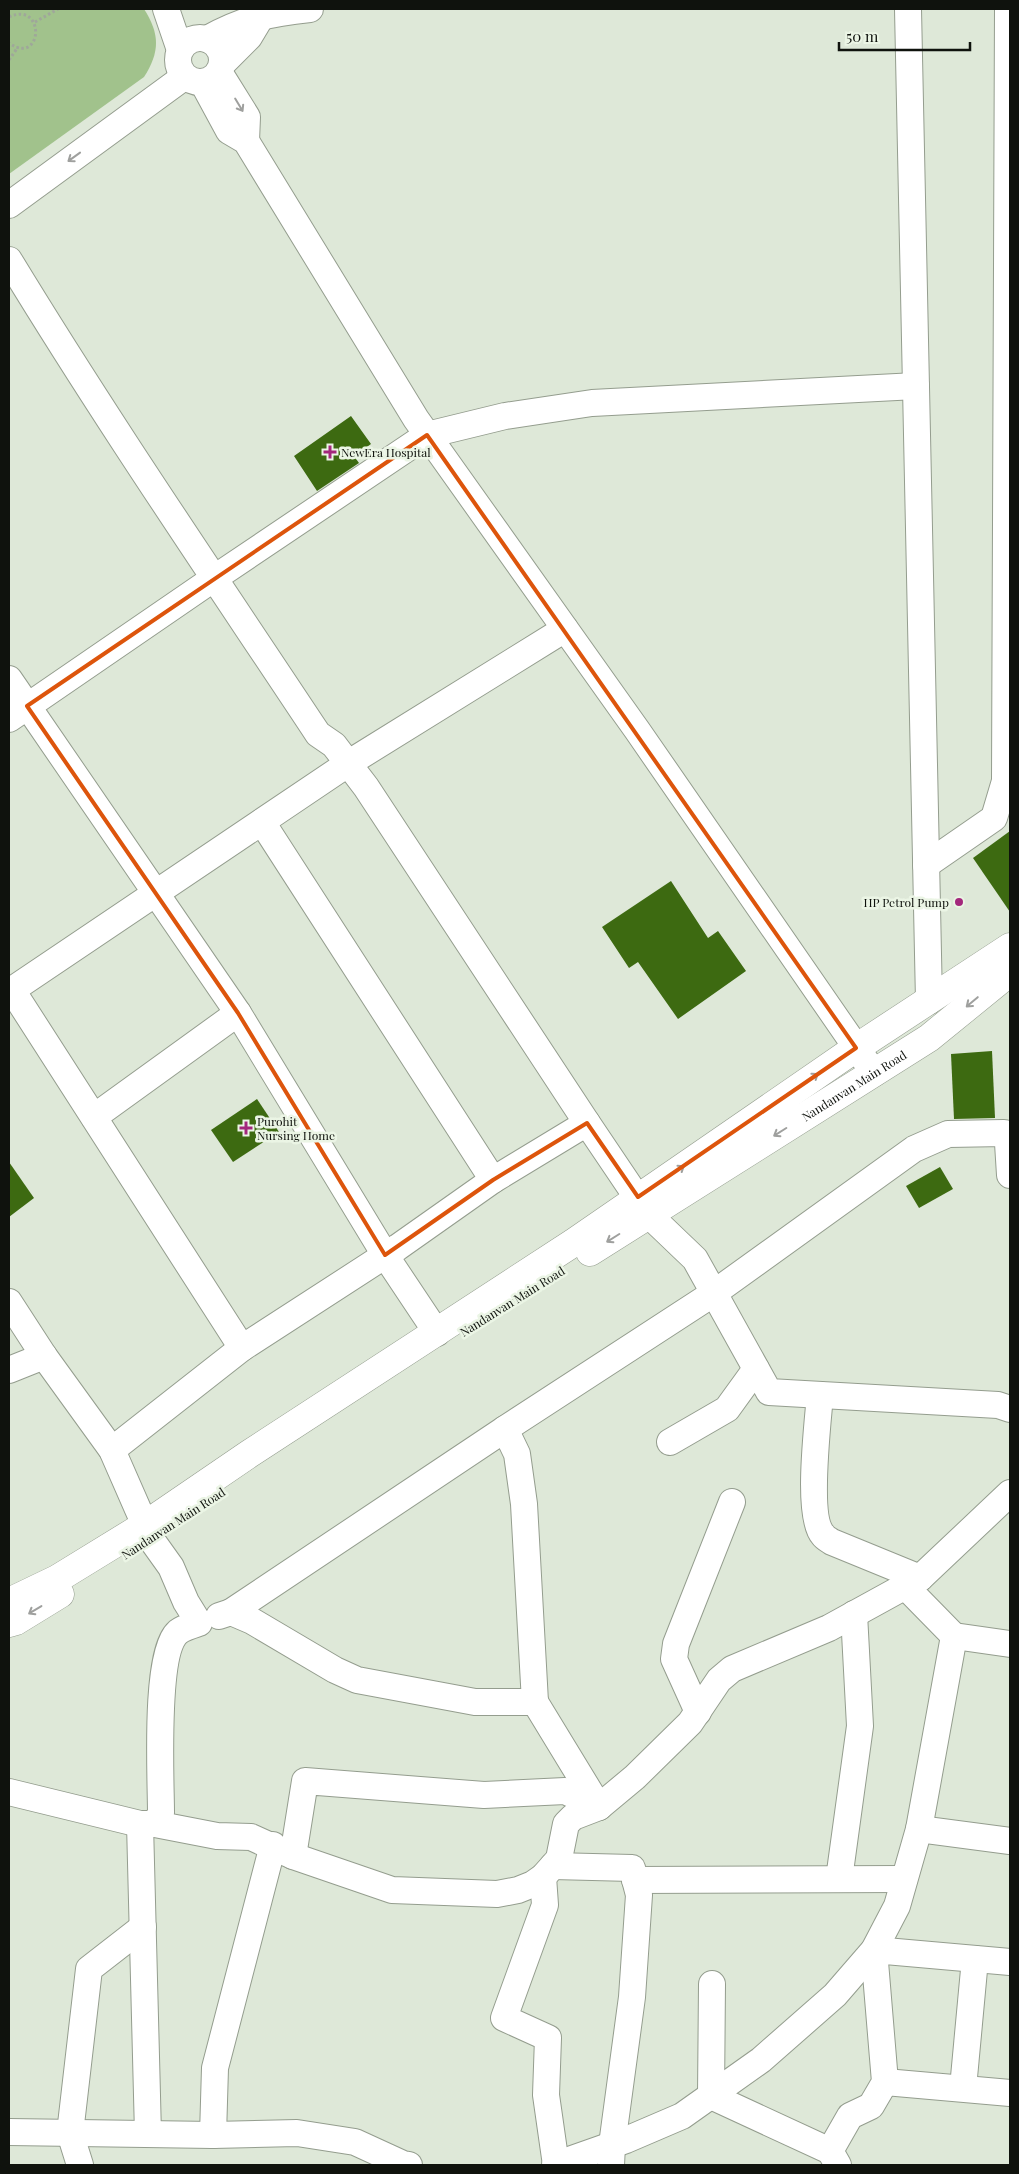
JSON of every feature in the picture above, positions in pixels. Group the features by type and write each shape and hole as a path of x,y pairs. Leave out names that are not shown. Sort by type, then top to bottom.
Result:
{"main road":[{"path":"9,1602 148,1532 249,1454 573,1243 644,1206 856,1048 1010,946"},
{"name":"Nandanvan Main Road","path":"9,1623 16,1621 148,1532 446,1343 644,1206 874,1073 930,1038 1010,972"}],"street":[{"path":"166,9 198,61"},
{"path":"173,9 230,132 246,141 416,419 565,629 874,1073"},
{"path":"9,183 198,61 249,37 262,17 270,13 310,9"},
{"path":"908,9 929,1001"},
{"path":"926,865 994,818 1005,781 1009,182 1008,9"},
{"path":"9,205 198,61"},
{"path":"9,240 219,574"},
{"path":"9,260 69,358 219,574 329,727 347,761 587,1123 644,1206 695,1259 769,1392 998,1405 1010,1409"},
{"path":"18,713 219,574 427,435 505,416 592,403 916,386"},
{"path":"242,1348 94,1117 10,991 262,822 347,761 565,629"},
{"path":"9,679 18,713 156,893 238,1013 384,1255 436,1333"},
{"path":"262,822 493,1180"},
{"path":"94,1117 238,1013"},
{"path":"112,1450 242,1348 384,1255 493,1180 587,1123"},
{"path":"148,2134 143,1927 148,1824 161,1813 162,1683 170,1647 178,1632 231,1612 505,1429 714,1293 914,1149 948,1134 1004,1133 1008,1143 1010,1175"},
{"path":"9,1302 44,1356 112,1450 148,1532 170,1567 186,1602 200,1623"},
{"path":"9,1370 44,1356"},
{"path":"670,1442 727,1409 756,1369"},
{"path":"820,1395 814,1472 816,1518 822,1534 832,1542 913,1582 954,1636 1010,1644"},
{"path":"505,1429 518,1454 524,1504 535,1702 599,1807"},
{"path":"9,1792 148,1824 217,1836 251,1837 392,1890 497,1894 518,1890 533,1884 559,1860 566,1824 573,1817 599,1807 614,1796 671,1743 698,1712 719,1680 732,1669 828,1628 913,1582 1010,1493"},
{"path":"698,1712 674,1659 676,1644 732,1502"},
{"path":"231,1612 252,1621 335,1670 357,1680 475,1702 535,1702"},
{"path":"839,1879 860,1726 854,1614"},
{"path":"548,1872 545,1905 504,2018 548,2038 546,2095 555,2165 612,2155 682,2116 761,2060 828,2001 874,1950 897,1906 919,1829 954,1636"},
{"path":"213,2135 216,2068 305,1781 484,1795 565,1792 599,1807"},
{"path":"919,1829 1010,1841"},
{"path":"548,1872 632,1868 635,1880 638,1895 632,1997 612,2155"},
{"path":"635,1880 904,1879"},
{"path":"80,2165 70,2133 89,1969 143,1927"},
{"path":"874,1950 1010,1962"},
{"path":"711,2096 834,2158 850,2116 872,2106 885,2082 874,1950"},
{"path":"964,2088 975,1959"},
{"path":"711,2096 712,1984"},
{"path":"885,2082 1010,2093"},
{"path":"9,2132 213,2135 297,2133 355,2142 374,2158 409,2165"}],"path":[{"path":"35,22 58,9"},
{"path":"9,17 14,14 26,14 35,22 37,27 35,38 28,45 18,47 9,43"},
{"path":"9,60 18,47"}],"highlighted area":[{"path":"427,435 856,1048 638,1197 587,1123 493,1180 385,1255 238,1013 27,706"}],"green space":[{"path":"9,9 144,9 153,27 156,43 153,59 144,77 9,174"}],"building":[{"path":"351,416 371,444 354,456 359,463 317,491 294,456"},
{"path":"1010,831 1010,912 973,858"},
{"path":"671,881 708,938 718,931 746,971 678,1019 638,962 629,968 602,927"},
{"path":"992,1051 995,1118 954,1119 951,1054"},
{"path":"257,1099 279,1132 233,1162 211,1130"},
{"path":"9,1162 34,1198 9,1217"},
{"path":"940,1167 953,1189 919,1208 906,1186"}],"place":[{"name":"NewEra Hospital","path":"330,452"},
{"name":"HP Petrol Pump","path":"959,902"},
{"name":"Purohit Nursing Home","path":"246,1128"}]}
